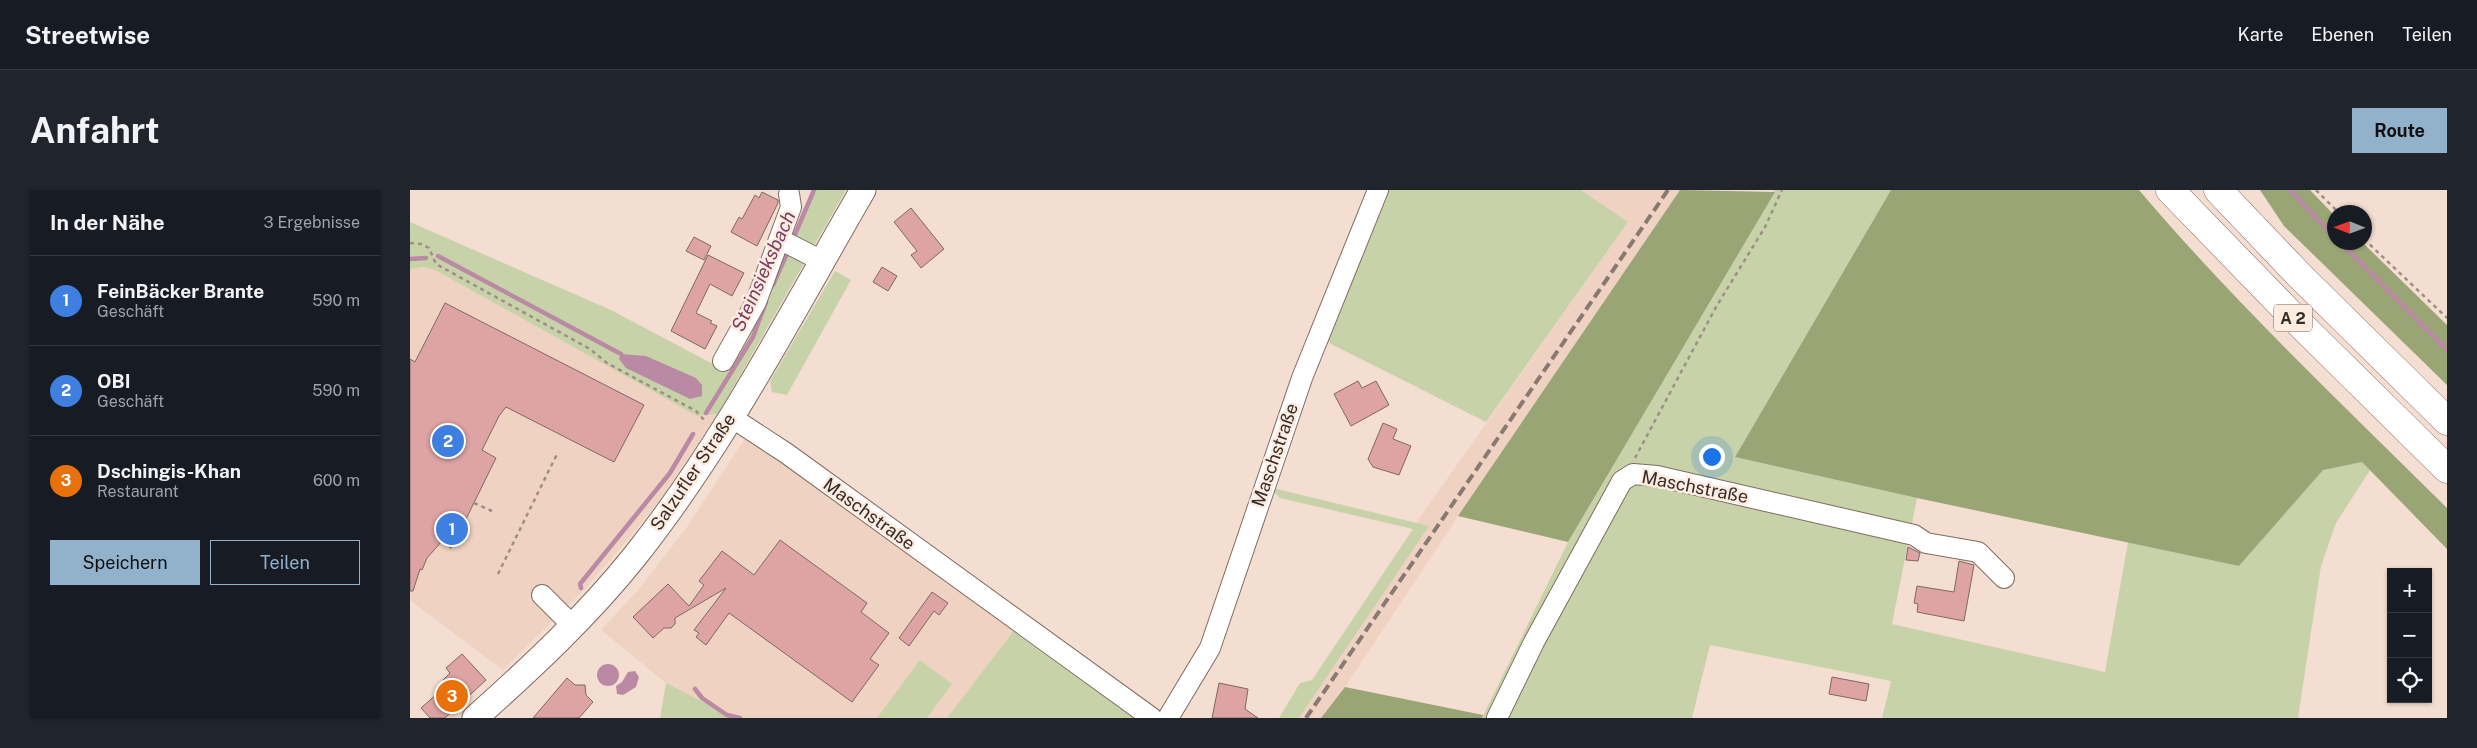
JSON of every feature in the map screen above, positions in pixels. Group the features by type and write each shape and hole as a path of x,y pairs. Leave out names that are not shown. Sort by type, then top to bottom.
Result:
{"highway":[{"name":"A 2","path":"2170,190 2299,324 2447,469"},
{"name":"A 2","path":"2218,190 2299,275 2447,421"},
{"path":"2420,444 2447,477"}],"main road":[{"name":"Salzufler Straße","path":"475,718 572,625 617,577 645,543 681,494 725,426 863,190"}],"street":[{"name":"Maschstraße","path":"1168,718 1210,648 1302,378 1378,190"},
{"path":"723,361 787,243 791,206 789,194"},
{"path":"787,243 822,261"},
{"name":"Maschstraße","path":"725,426 786,453 1152,718"},
{"name":"Maschstraße","path":"1497,718 1534,642 1622,481 1633,474 1657,476 1914,535 1926,543 1978,552 2004,578"},
{"path":"542,595 572,625"}],"path":[{"path":"1633,474 1634,461 1716,307 1764,227 1782,190"},
{"path":"2316,190 2331,205"},
{"path":"410,243 421,244 429,248 436,264 590,348 607,363 725,426"},
{"path":"2372,246 2447,318"},
{"path":"498,574 557,454"},
{"path":"474,503 492,511"}],"shaded area":[{"path":"1581,190 1680,190 1458,516 1345,687 1321,718 1299,718 1428,526 1416,523 1628,222"},
{"path":"423,267 437,271 697,416 718,414 662,497 630,537 586,588 503,670 410,600 410,269"},
{"path":"621,354 646,356 696,378 702,385 702,396 690,399 626,368 619,359"},
{"path":"744,440 755,440 1015,629 947,718 735,718 666,683 601,630 639,589 687,527"},
{"path":"608,664 616,667 619,675 616,683 608,686 600,683 597,675 600,667"},
{"path":"635,671 639,677 636,687 623,695 617,694 616,686 622,682 628,672"}],"green space":[{"path":"816,190 846,190 718,414 697,416 437,271 424,267 410,269 410,222 611,310 726,371 784,264"},
{"path":"1384,190 1581,190 1628,222 1486,422 1321,339"},
{"path":"1680,190 1775,192 1568,542 1458,516"},
{"path":"1772,190 1891,190 1735,457 1917,498 1892,624 2105,672 2128,542 2239,566 2323,469 2362,462 2370,470 2336,523 2321,566 2298,718 1882,718 1891,681 1710,645 1692,718 1482,718 1568,542 1775,192"},
{"path":"1891,190 2139,190 2212,272 2328,391 2447,508 2447,549 2362,462 2323,470 2239,566 1917,498 1735,457"},
{"path":"2260,190 2310,190 2327,208 2327,250 2370,250 2447,325 2447,385 2284,226"},
{"path":"835,271 851,280 787,395 772,392 770,381"},
{"path":"1269,487 1429,526 1299,718 1279,718 1300,683 1312,680 1413,529 1280,498"},
{"path":"1015,629 1140,718 947,718"},
{"path":"920,660 952,684 927,718 877,718"},
{"path":"666,683 735,718 660,718"},
{"path":"1345,687 1483,715 1482,718 1321,718"}],"building":[{"path":"762,192 778,200 778,203 757,246 731,232 739,217 742,219 755,195 759,198"},
{"path":"911,208 944,249 921,268 911,255 917,251 894,222"},
{"path":"694,237 711,246 704,260 686,251"},
{"path":"708,255 744,273 732,296 710,284 696,313 712,321 710,323 717,326 705,349 671,331"},
{"path":"882,267 897,276 888,291 873,282"},
{"path":"445,303 644,405 614,462 506,407 499,416 482,450 496,458 451,548 441,542 427,558 422,570 420,569 413,591 410,591 410,359 415,362"},
{"path":"1358,381 1362,388 1376,381 1389,405 1351,426 1334,394"},
{"path":"1383,423 1397,429 1393,439 1411,446 1399,475 1373,467 1368,459"},
{"path":"780,540 867,603 861,612 889,633 870,659 879,665 852,702 729,613 706,645 696,637 699,633 694,630 726,588 675,618 675,624 671,628 664,628 653,638 633,617 668,584 689,606 704,585 699,581 722,551 754,575"},
{"path":"1908,547 1920,553 1918,561 1906,560"},
{"path":"1959,561 1974,565 1964,621 1917,612 1918,604 1914,603 1917,586 1954,592"},
{"path":"932,592 948,603 939,615 934,611 909,646 899,638"},
{"path":"462,654 486,680 445,718 430,718 421,708 447,685 443,680 450,673 446,668"},
{"path":"1832,677 1869,684 1866,701 1829,694"},
{"path":"567,678 575,685 585,685 586,695 593,702 579,718 533,718"},
{"path":"1219,683 1248,689 1245,709 1258,718 1212,718"}],"waterway":[{"name":"Steinsieksbach","path":"793,239 814,190"},
{"path":"2290,190 2327,230"},
{"name":"Steinsieksbach","path":"773,285 789,249"},
{"path":"2348,250 2447,350"},
{"path":"438,256 621,354"},
{"path":"410,259 426,258"},
{"name":"Steinsieksbach","path":"706,413 753,337 766,302"},
{"name":"Steinsieksbach","path":"581,588 580,584 670,473 693,434"},
{"name":"Steinsieksbach","path":"695,689 702,698 727,715 740,718"}],"railway":[{"path":"1306,718 1668,190"}],"place":[{"name":"OBI","path":"448,441"},
{"name":"FeinBäcker Brante","path":"452,529"},
{"name":"Dschingis-Khan","path":"452,696"}]}
